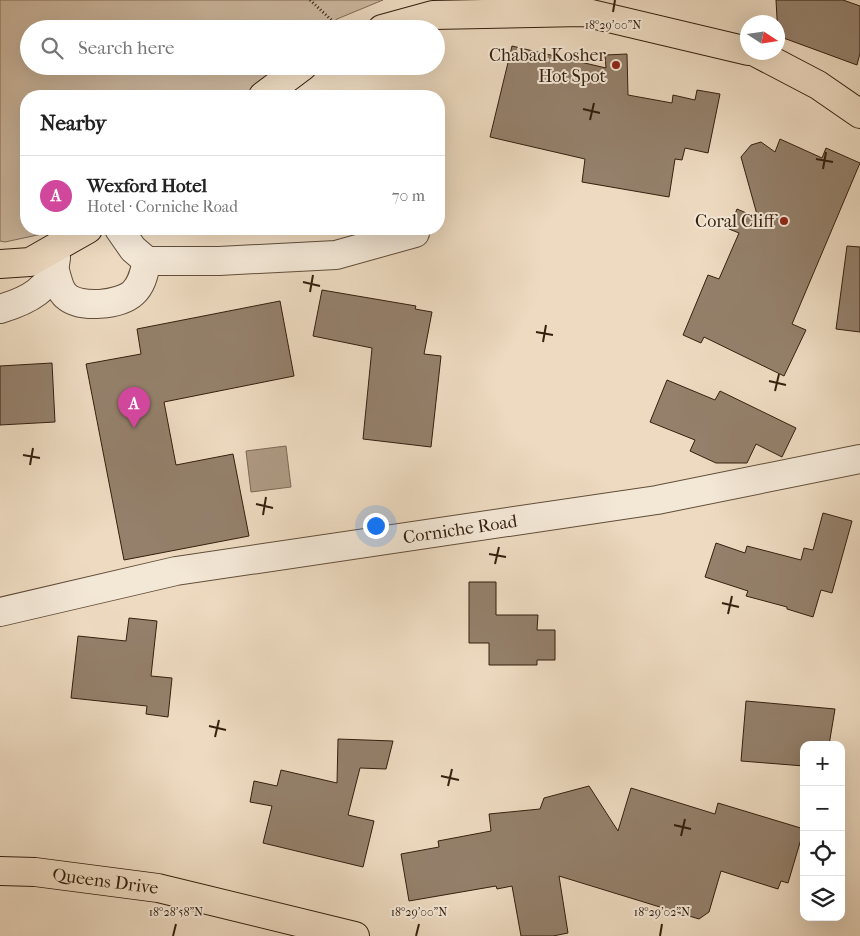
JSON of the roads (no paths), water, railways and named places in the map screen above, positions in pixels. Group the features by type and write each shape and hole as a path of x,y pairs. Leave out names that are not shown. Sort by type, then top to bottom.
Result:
{"main road":[{"path":"415,20 433,15 583,12 740,49"},
{"path":"770,60 818,84 860,114"},
{"path":"271,90 291,75"},
{"path":"0,264 56,259 82,235"},
{"name":"Queens Drive","path":"0,871 35,872 158,888 355,936"}],"street":[{"path":"123,235 133,249 147,261 219,261 336,255 408,235"},
{"path":"56,259 61,290 68,298 84,303 108,304 132,294 142,282 147,261"},
{"path":"0,309 22,303 43,289 56,259"},
{"name":"Corniche Road","path":"0,612 176,571 658,500 860,459"}],"place":[{"name":"Chabad Kosher Hot Spot","path":"616,65"},
{"name":"Coral Cliff","path":"784,221"},
{"name":"Wexford Hotel","path":"134,428"}]}
